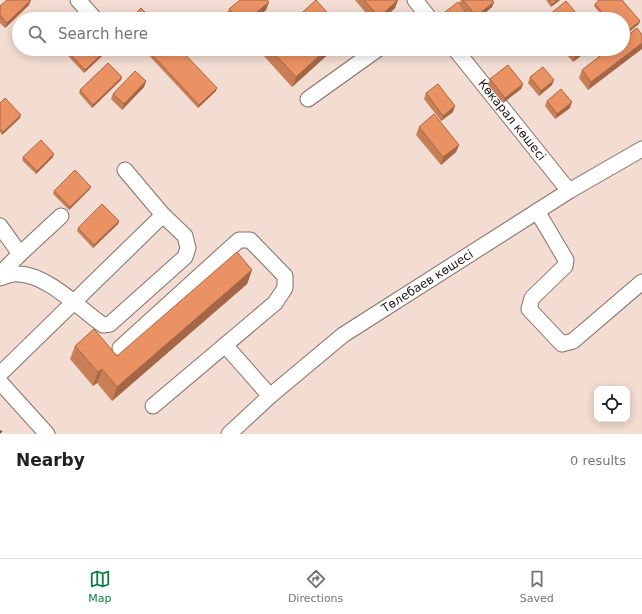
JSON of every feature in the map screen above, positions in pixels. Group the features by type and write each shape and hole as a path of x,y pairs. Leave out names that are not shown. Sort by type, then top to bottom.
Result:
{"street":[{"path":"78,0 89,12"},
{"path":"415,0 423,12"},
{"path":"308,99 368,56"},
{"name":"Көкарал көшесі","path":"461,56 569,191"},
{"name":"Төлебаев көшесі","path":"228,434 270,396 343,335 569,191 642,149"},
{"path":"0,278 18,273 34,277 51,286 74,302 103,325 110,324 186,257 188,248 185,236 164,215 125,170"},
{"path":"537,211 566,260 565,266 532,298 529,309 562,344 573,341 642,282"},
{"path":"0,374 164,215"},
{"path":"0,274 61,216"},
{"path":"0,226 20,254"},
{"path":"120,348 239,240 250,240 285,276 285,288 275,302 153,406"},
{"path":"225,345 270,396"},
{"path":"0,382 47,434"}],"building":[{"path":"7,0 31,0 18,12 12,12 12,18 7,23 0,15 0,6"},
{"path":"240,0 267,0 269,2 257,12 232,12 229,9"},
{"path":"316,0 327,12 303,12"},
{"path":"364,0 398,0 385,12 375,12"},
{"path":"463,0 492,0 494,2 481,12 473,12"},
{"path":"549,0 558,0 552,4"},
{"path":"599,0 622,0 640,21 630,29 630,12 602,12 595,4"},
{"path":"566,1 575,12 553,12"},
{"path":"458,2 466,12 445,12"},
{"path":"141,8 145,12 137,12"},
{"path":"637,28 642,35 642,43 630,52 630,34"},
{"path":"72,56 100,56 85,70"},
{"path":"154,56 187,56 217,88 199,105"},
{"path":"276,56 319,56 296,77"},
{"path":"600,56 625,56 591,82 582,70"},
{"path":"108,63 122,77 93,105 80,90"},
{"path":"508,65 523,84 505,98 490,79"},
{"path":"543,67 554,80 541,91 530,77"},
{"path":"135,71 146,81 124,104 113,94"},
{"path":"438,84 455,106 443,116 426,93"},
{"path":"561,89 572,102 557,114 547,101"},
{"path":"5,98 21,115 3,132 0,129 0,103"},
{"path":"434,114 459,145 443,157 419,127"},
{"path":"41,140 54,154 37,171 23,157"},
{"path":"75,170 91,187 70,207 54,191"},
{"path":"102,204 119,221 94,245 78,228"},
{"path":"237,252 252,270 117,387 102,369 98,372 75,346 94,329 117,356"}]}
